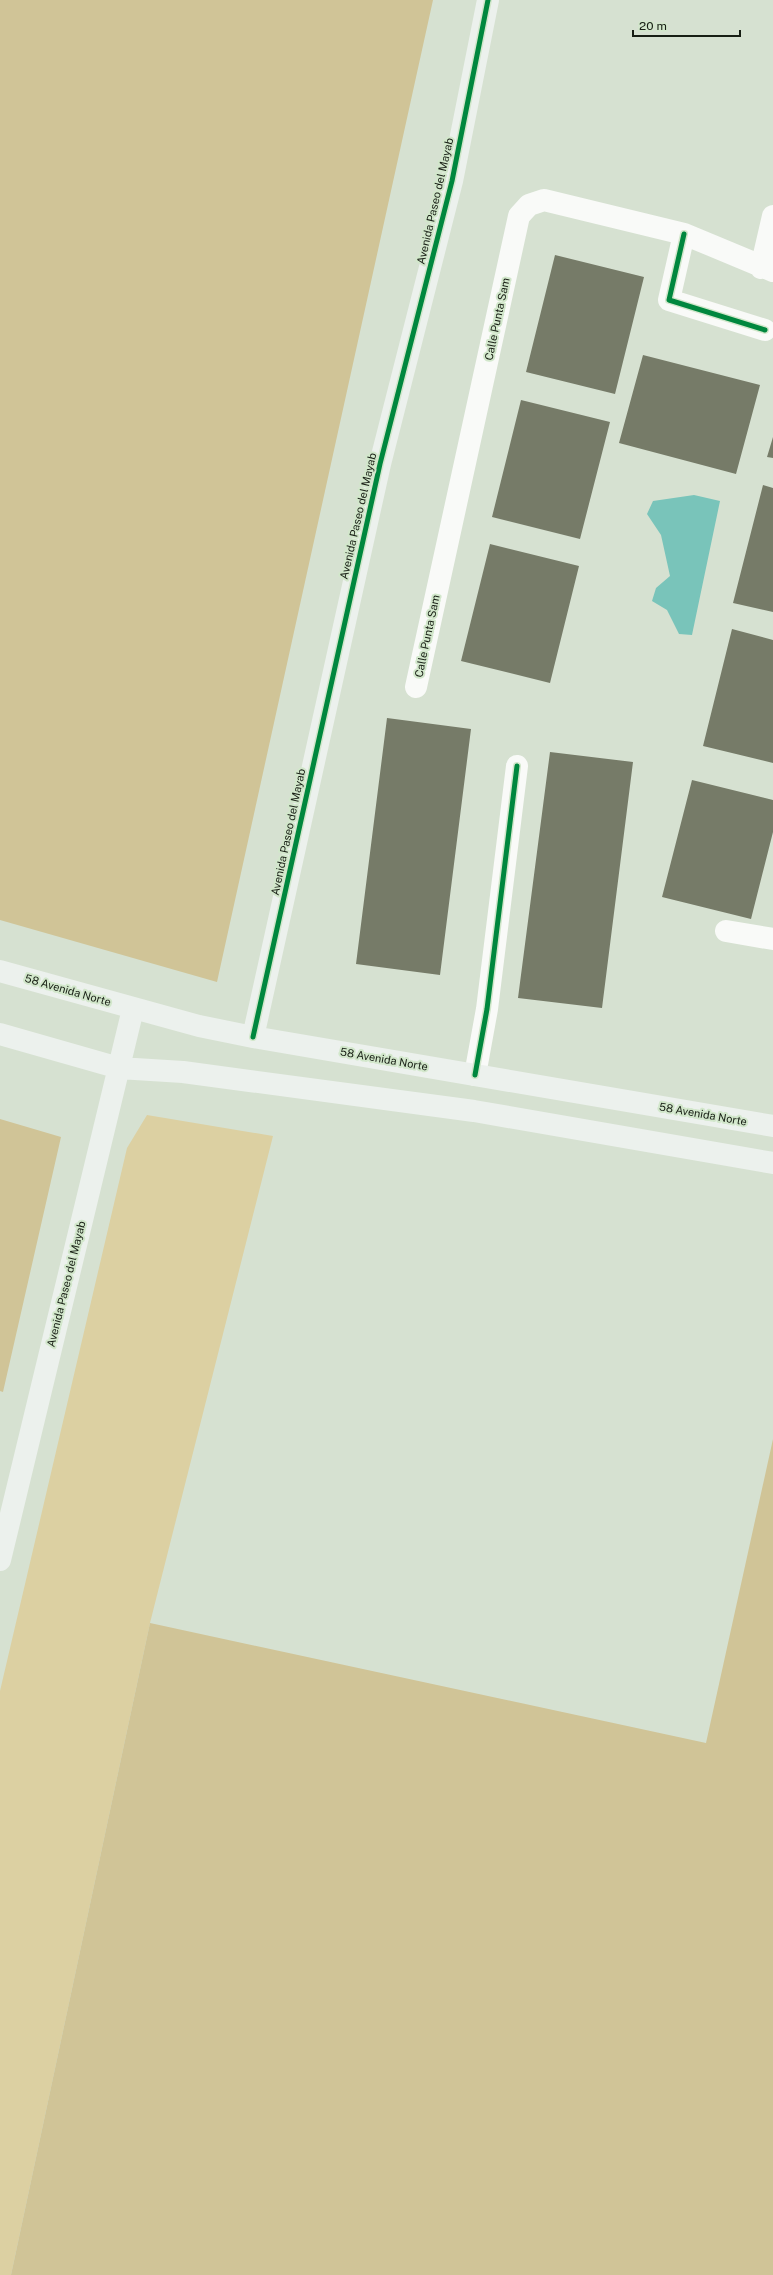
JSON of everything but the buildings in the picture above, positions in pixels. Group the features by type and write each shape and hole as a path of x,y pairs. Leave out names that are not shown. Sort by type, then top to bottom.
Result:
{"main road":[{"name":"Avenida Paseo del Mayab","path":"253,1037 380,464 452,181 488,0"},
{"name":"58 Avenida Norte","path":"0,971 133,1009 199,1026 253,1037 773,1126"},
{"name":"Avenida Paseo del Mayab","path":"0,1560 133,1009"},
{"path":"0,1034 119,1068 183,1072 474,1112 773,1164"}],"street":[{"name":"Calle Punta Sam","path":"416,687 519,216 529,205 544,200 684,234 767,270"},
{"path":"767,270 773,216"},
{"path":"684,234 669,300 765,330"},
{"path":"475,1075 487,1010 517,766"},
{"path":"726,931 773,939"}],"shaded area":[{"path":"0,0 433,0 217,982 0,920"},
{"path":"147,1115 273,1136 150,1623 11,2275 0,2275 0,1691 127,1148"},
{"path":"0,1119 61,1137 3,1392 0,1391"},
{"path":"773,1439 773,2275 11,2275 150,1623 706,1743"}],"water":[{"path":"694,495 720,501 692,635 679,634 667,610 652,601 656,588 670,576 661,535 647,514 653,501"}],"cycle path":[{"path":"253,1037 380,464 452,181 488,0"},
{"path":"684,234 669,300 765,330"},
{"path":"475,1075 487,1009 517,766"}]}
